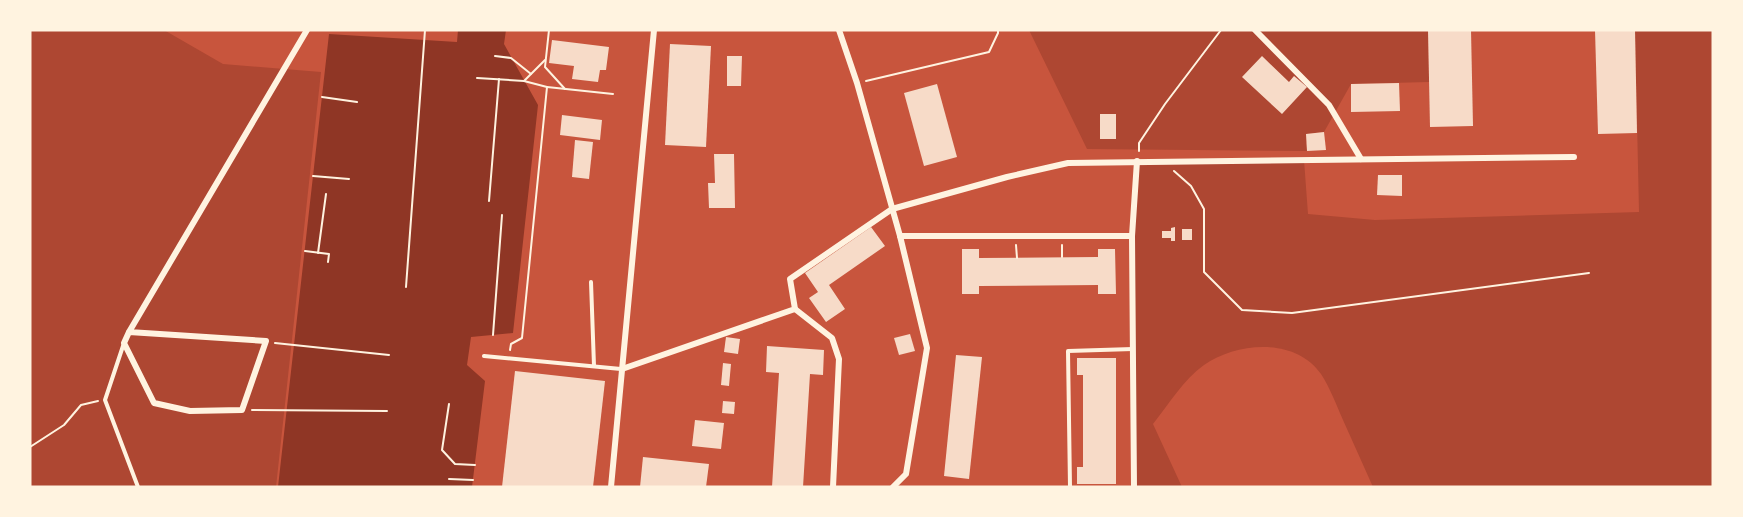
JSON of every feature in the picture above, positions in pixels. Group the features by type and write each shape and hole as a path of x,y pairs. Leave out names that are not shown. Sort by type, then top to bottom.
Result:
{"street":[{"path":"129,332 266,341 243,410 190,411 154,403 124,343 129,332 307,30"},
{"path":"611,487 654,30"},
{"path":"838,30 857,83 900,236 927,348 906,474 893,487"},
{"path":"1255,30 1329,105 1361,159"},
{"path":"833,487 839,359 832,338 795,309 790,279 892,209 1007,177 1068,163 1574,157"},
{"path":"1134,487 1132,237 1137,161"},
{"path":"900,236 1132,237"},
{"path":"622,369 795,309"}],"lane":[{"path":"591,282 594,366"},
{"path":"124,343 105,400 138,487"},
{"path":"1070,487 1068,351 1133,349"},
{"path":"484,356 622,369"}],"path":[{"path":"406,287 425,30"},
{"path":"549,30 545,67 565,89"},
{"path":"857,83 989,52 998,30"},
{"path":"1137,161 1139,143 1165,104 1221,30"},
{"path":"495,56 511,58 531,74"},
{"path":"524,81 545,60"},
{"path":"477,78 524,81 548,87 613,94"},
{"path":"489,201 499,79"},
{"path":"508,358 511,344 522,338 548,87"},
{"path":"322,97 357,102"},
{"path":"1163,161 1191,186 1204,209 1204,272 1242,310 1292,313 1589,273"},
{"path":"313,176 349,179"},
{"path":"318,253 326,194"},
{"path":"493,335 502,215"},
{"path":"305,251 329,254 328,262"},
{"path":"266,341 294,346 389,355"},
{"path":"30,447 64,425 81,405 105,400"},
{"path":"449,404 442,450 455,464 474,465"},
{"path":"243,410 387,411"},
{"path":"449,479 473,480"}],"shaded area":[{"path":"30,30 164,30 223,64 321,72 276,487 30,487"},
{"path":"458,30 506,30 504,44 538,105 513,333 471,337 467,365 485,381 472,487 278,487 329,34 457,42"},
{"path":"1029,30 1428,30 1429,82 1351,84 1324,132 1306,134 1307,151 1087,149"},
{"path":"1635,30 1713,30 1713,487 1373,487 1321,374 1310,362 1296,354 1265,347 1233,352 1217,357 1204,365 1183,385 1153,424 1182,487 1134,487 1132,236 1137,161 1304,160 1308,214 1375,220 1639,212"}],"building":[{"path":"1428,30 1471,30 1473,126 1430,127"},
{"path":"1595,30 1635,30 1637,133 1598,134"},
{"path":"552,40 609,47 606,70 600,70 598,82 572,79 574,66 549,63"},
{"path":"670,44 711,46 706,147 665,145"},
{"path":"727,56 742,56 741,86 727,86"},
{"path":"1262,56 1289,82 1294,76 1307,87 1282,114 1242,77"},
{"path":"1399,83 1400,111 1351,112 1351,84"},
{"path":"937,84 957,157 924,166 904,93"},
{"path":"1100,114 1116,114 1116,139 1100,139"},
{"path":"562,115 602,120 600,140 560,135"},
{"path":"1324,132 1326,150 1307,151 1306,134"},
{"path":"575,140 593,142 589,179 572,177"},
{"path":"714,154 734,154 735,208 709,208 708,183 715,183"},
{"path":"1378,175 1402,175 1402,196 1377,195"},
{"path":"871,227 885,246 829,285 845,309 826,322 809,298 818,292 805,273"},
{"path":"1175,227 1175,241 1171,241 1171,238 1162,238 1162,231 1171,231 1171,228"},
{"path":"1182,229 1192,229 1192,240 1182,240"},
{"path":"962,249 979,249 979,258 1098,257 1098,249 1115,249 1116,294 1098,294 1098,285 979,286 979,294 962,294"},
{"path":"910,334 915,351 899,355 894,338"},
{"path":"726,337 740,339 738,354 724,352"},
{"path":"767,346 824,350 823,375 810,374 803,487 772,487 779,373 766,372"},
{"path":"956,355 982,357 969,479 944,476"},
{"path":"1077,358 1116,358 1116,484 1077,484 1077,467 1083,467 1083,375 1077,375"},
{"path":"723,363 731,364 729,386 721,385"},
{"path":"515,371 605,381 593,487 502,487"},
{"path":"723,401 735,402 734,414 722,413"},
{"path":"695,420 724,423 721,449 692,446"},
{"path":"643,457 709,464 706,487 640,487"}]}
